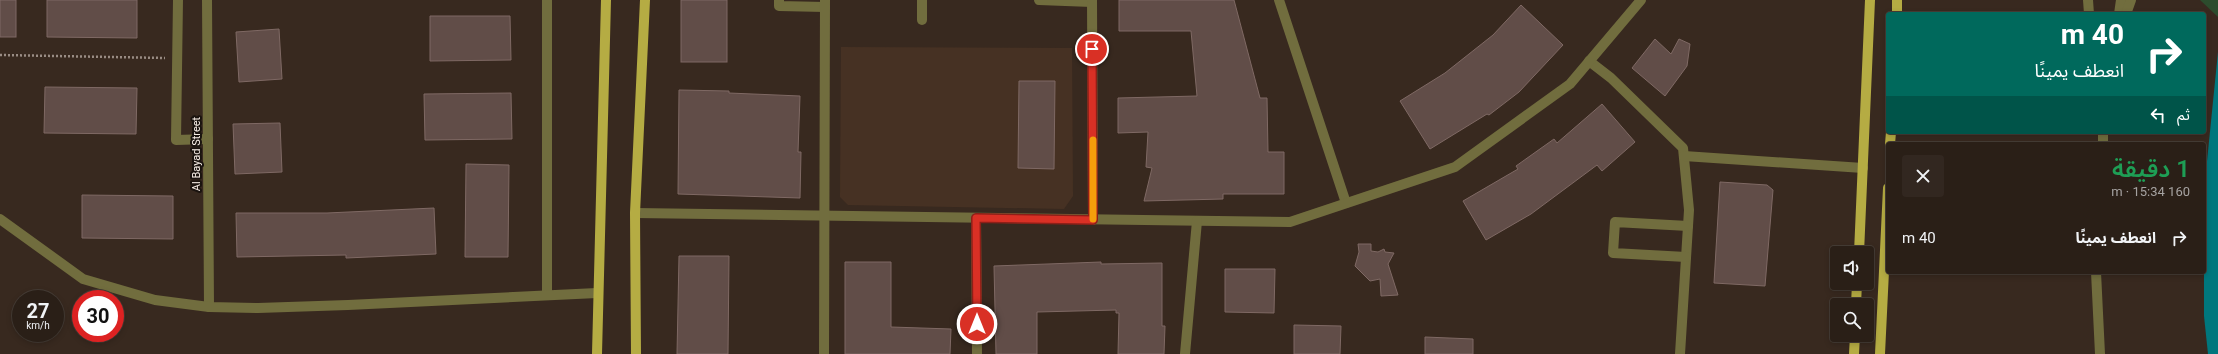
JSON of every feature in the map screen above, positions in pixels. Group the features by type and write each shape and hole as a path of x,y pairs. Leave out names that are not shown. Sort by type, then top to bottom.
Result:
{"main road":[{"path":"597,354 597,293 606,0"},
{"path":"636,354 635,214 645,0"},
{"path":"1859,246 1870,0"},
{"path":"1897,0 1897,12"},
{"path":"1880,354 1886,230"},
{"path":"1854,354 1855,342"}],"street":[{"path":"178,0 176,140 208,139"},
{"name":"Al Bayad Street","path":"207,0 209,307"},
{"path":"547,0 547,295"},
{"path":"779,0 779,6 825,4 824,354"},
{"path":"922,0 922,20"},
{"path":"1039,0 1092,1 1093,220"},
{"path":"1279,0 1346,204"},
{"path":"635,214 1290,222 1455,167 1570,84 1641,0"},
{"path":"2088,0 2089,12"},
{"path":"2119,12 2121,0"},
{"path":"2127,12 2131,0"},
{"path":"1589,61 1612,78 1683,148 1689,210 1680,354"},
{"path":"1684,156 1863,168"},
{"path":"976,218 977,354"},
{"path":"0,219 83,279 155,300 209,307 258,308 348,305 597,293"},
{"path":"1185,354 1197,221"},
{"path":"1686,257 1613,253 1614,230 1615,222 1688,226"},
{"path":"2096,274 2100,354"}],"path":[{"path":"0,55 177,58"}],"shaded area":[{"path":"841,47 1072,48 1073,196 1064,209 848,205 840,197"}],"green space":[{"path":"2200,0 2218,0 2218,17"}],"water":[{"path":"2218,52 2218,354 2208,354 2204,316 2204,274 2206,274 2206,171"}],"building":[{"path":"0,0 16,0 16,37 0,37"},
{"path":"47,0 137,0 137,38 47,37"},
{"path":"681,0 727,0 727,62 681,62"},
{"path":"1119,0 1234,0 1260,98 1267,98 1268,152 1284,152 1284,194 1223,194 1223,199 1144,201 1152,168 1146,167 1148,132 1118,133 1118,98 1197,96 1191,31 1119,31"},
{"path":"1521,5 1563,45 1519,92 1489,115 1487,114 1430,149 1400,101 1445,73 1493,35"},
{"path":"430,16 510,16 511,60 430,61"},
{"path":"279,29 282,79 239,82 236,32"},
{"path":"1655,39 1671,54 1679,39 1690,44 1687,66 1665,96 1632,68"},
{"path":"1019,81 1055,81 1054,169 1018,168"},
{"path":"45,87 137,88 136,134 44,133"},
{"path":"679,90 729,91 729,93 800,96 798,152 801,152 800,198 678,194"},
{"path":"511,93 512,139 425,140 424,94"},
{"path":"1602,104 1635,142 1602,171 1597,165 1531,214 1486,240 1463,201 1518,169 1516,166 1554,139 1557,143"},
{"path":"280,123 282,172 235,174 233,124"},
{"path":"466,164 509,165 508,257 465,257"},
{"path":"1720,182 1767,185 1773,190 1765,286 1714,283"},
{"path":"82,195 173,196 173,239 82,238"},
{"path":"434,208 436,254 346,258 346,255 237,257 236,213 327,213"},
{"path":"1358,244 1371,244 1371,251 1378,252 1384,249 1385,252 1394,253 1388,264 1398,295 1381,296 1380,279 1370,281 1355,266 1359,252"},
{"path":"679,256 729,256 728,354 677,354"},
{"path":"845,262 891,262 891,327 951,329 950,354 845,354"},
{"path":"1101,262 1101,264 1162,263 1162,326 1165,326 1164,354 1118,354 1119,313 1116,313 1116,310 1037,312 1037,354 996,354 994,266"},
{"path":"1225,269 1275,269 1274,313 1225,312"},
{"path":"1294,325 1341,326 1340,354 1294,354"},
{"path":"1425,337 1473,339 1473,354 1425,354"}],"slow traffic":[{"path":"1093,140 1093,219"}],"route":[{"path":"977,324 976,218 1093,220 1092,49"}]}
